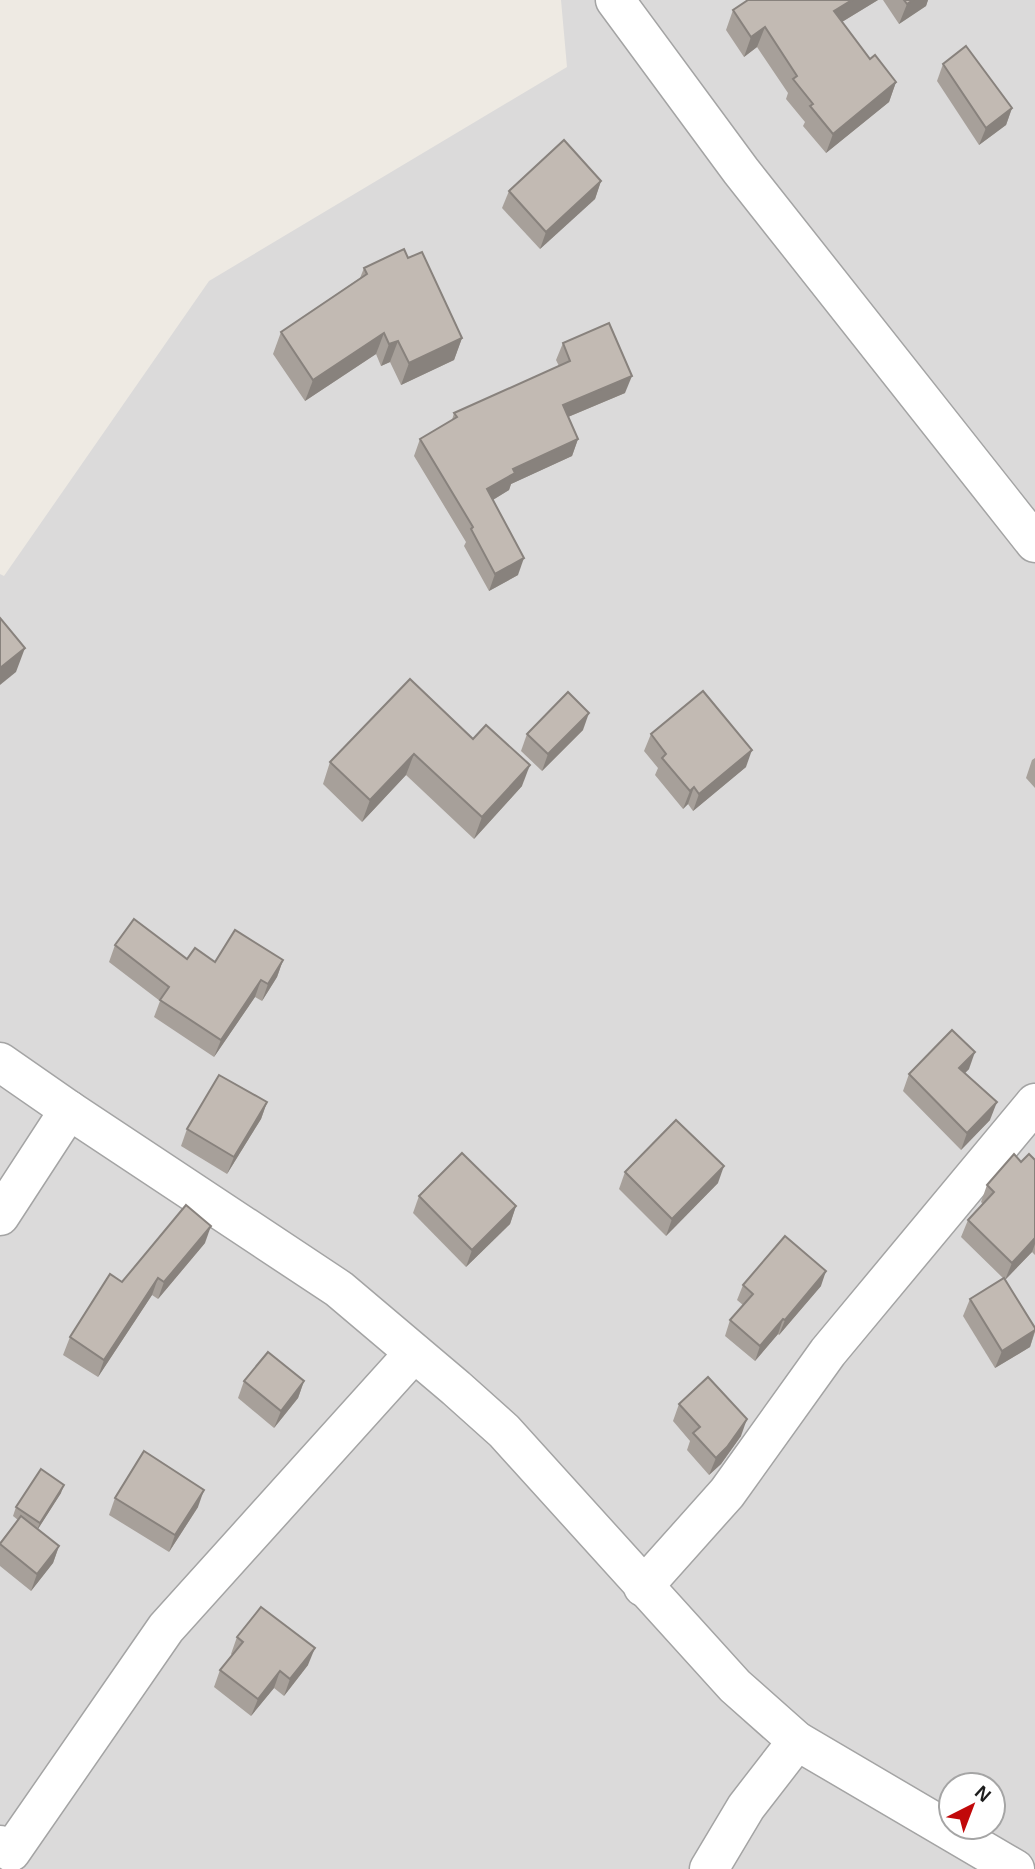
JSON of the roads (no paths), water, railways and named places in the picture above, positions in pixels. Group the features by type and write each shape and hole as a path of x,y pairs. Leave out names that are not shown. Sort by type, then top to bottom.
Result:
{"street":[{"path":"622,3 741,171 1035,543"},
{"path":"0,1062 339,1289 504,1431 735,1686 797,1741 1015,1869"},
{"path":"643,1587 727,1493 828,1352 1035,1103"},
{"path":"0,1216 69,1110"},
{"path":"0,1845 11,1852 166,1628 414,1353"},
{"path":"709,1869 747,1807 797,1741"}]}
